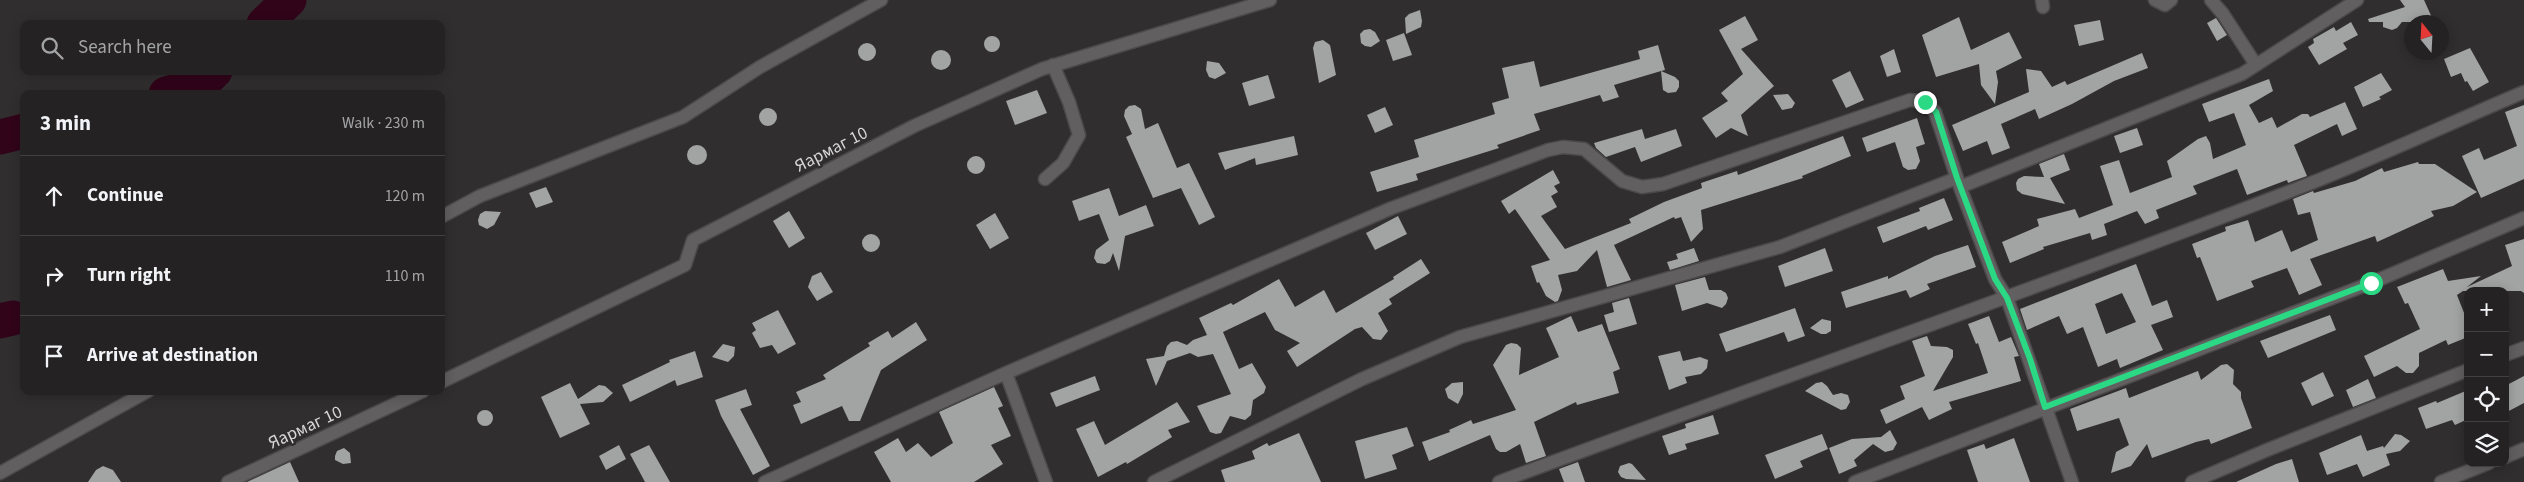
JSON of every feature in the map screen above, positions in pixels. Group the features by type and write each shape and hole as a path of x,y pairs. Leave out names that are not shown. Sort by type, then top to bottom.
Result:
{"street":[{"path":"445,215 480,196 683,117 760,67 880,0"},
{"name":"Яармаг 10","path":"445,380 685,265 693,240 914,126 1053,65 1270,0"},
{"path":"2155,0 2164,5 2171,0"},
{"path":"2211,0 2223,14 2256,65"},
{"path":"1154,482 1362,379 1460,337 1780,247 1959,183 2242,74 2357,0"},
{"path":"1045,179 1063,163 1079,135 1069,102 1053,65"},
{"path":"1499,482 1674,416 2007,298 2299,188 2524,92"},
{"path":"764,482 1006,373 1392,208 1556,148 1584,149 1622,181 1642,187 1663,184 1910,100 1925,102 1936,112 1959,183 1995,279 2007,298 2030,359 2072,482"},
{"path":"1855,482 2045,407 2371,283 2524,218"},
{"path":"2509,354 2524,348"},
{"path":"2192,482 2464,372"},
{"path":"1006,373 1046,482"},
{"path":"0,473 141,395"},
{"name":"Яармаг 10","path":"228,482 414,395"},
{"path":"2509,455 2524,449"},
{"path":"2441,482 2479,467"}],"building":[{"path":"2400,0 2424,0 2431,15 2404,15 2404,22 2392,30 2383,27 2383,22 2369,22 2368,19 2405,7"},
{"path":"1420,10 1421,27 1406,34 1405,18 1409,14"},
{"path":"1745,16 1758,40 1741,49 1774,86 1741,115 1748,136 1731,128 1716,138 1702,118 1728,101 1721,93 1743,74 1719,30"},
{"path":"1959,17 1971,50 2009,32 2022,58 1996,71 1998,82 1995,104 1981,85 1979,64 1936,77 1922,35"},
{"path":"2216,18 2227,35 2217,41 2207,23"},
{"path":"2100,20 2104,40 2079,46 2074,25"},
{"path":"2351,22 2358,35 2343,43 2347,49 2319,65 2308,47 2314,43 2313,39 2334,27 2336,31"},
{"path":"1370,29 1375,32 1380,41 1371,47 1361,43 1360,34 1364,30"},
{"path":"1404,33 1412,55 1393,61 1386,40"},
{"path":"992,36 998,38 1000,44 998,50 992,52 986,50 984,44 986,38"},
{"path":"1323,40 1330,45 1336,75 1319,83 1313,48 1315,42"},
{"path":"867,43 873,46 876,52 873,58 867,61 861,58 858,52 861,46"},
{"path":"1658,45 1665,70 1614,85 1619,97 1603,102 1600,95 1534,114 1540,130 1497,145 1499,148 1416,174 1418,180 1377,192 1370,172 1419,157 1414,140 1495,114 1492,103 1509,98 1502,68 1534,61 1540,87 1640,59 1638,51"},
{"path":"2470,48 2489,82 2473,91 2467,81 2465,82 2461,73 2451,77 2444,60 2449,60 2449,57"},
{"path":"1894,49 1901,72 1887,77 1880,56"},
{"path":"941,50 948,53 951,60 948,67 941,70 934,67 931,60 934,53"},
{"path":"2142,53 2148,68 2114,81 2072,104 2039,119 2035,109 2001,124 2010,148 1992,155 1987,141 1963,151 1952,125 2029,92 2026,69 2041,71 2052,87 2065,81 2067,85"},
{"path":"1207,61 1219,63 1226,73 1215,79 1209,77 1206,70"},
{"path":"1661,71 1675,77 1679,81 1679,87 1676,92 1668,93 1663,90"},
{"path":"1850,71 1864,100 1846,108 1832,80"},
{"path":"2381,73 2392,90 2379,97 2381,99 2363,107 2354,87"},
{"path":"1268,75 1275,98 1249,106 1242,83"},
{"path":"2269,79 2273,91 2249,105 2259,123 2272,117 2277,128 2302,114 2308,114 2310,117 2345,102 2357,129 2342,136 2337,124 2294,145 2307,176 2288,183 2287,180 2247,195 2237,169 2193,186 2197,194 2156,210 2159,218 2145,224 2137,211 2104,224 2107,235 2092,240 2090,233 2043,247 2044,249 2010,263 2002,242 2039,226 2037,219 2075,209 2079,218 2113,205 2100,166 2119,160 2130,193 2172,177 2167,161 2198,139 2206,136 2210,143 2213,159 2246,145 2234,113 2209,122 2202,104"},
{"path":"1037,90 1047,113 1015,125 1006,101"},
{"path":"1788,94 1795,103 1792,108 1782,110 1773,95"},
{"path":"1135,105 1141,109 1145,129 1158,123 1177,168 1189,163 1215,217 1199,225 1181,188 1153,198 1126,137 1132,134 1124,116 1125,110 1129,106"},
{"path":"2524,105 2524,179 2481,198 2462,156 2479,148 2484,160 2517,146 2505,112"},
{"path":"1385,107 1393,125 1375,133 1367,115"},
{"path":"768,108 774,111 777,117 774,123 768,126 762,123 759,117 762,111"},
{"path":"1917,118 1925,144 1916,147 1920,161 1916,169 1908,170 1903,167 1895,142 1867,152 1862,138"},
{"path":"2137,128 2143,145 2120,153 2114,136"},
{"path":"1642,129 1645,139 1676,129 1682,146 1641,162 1635,147 1606,157 1596,148 1594,143"},
{"path":"1294,136 1298,155 1256,165 1255,158 1225,170 1218,153"},
{"path":"1843,136 1851,156 1802,176 1803,178 1701,210 1703,229 1691,242 1681,217 1675,219 1674,217 1614,245 1631,280 1607,287 1597,250 1577,271 1558,275 1562,290 1558,301 1555,302 1546,296 1539,282 1537,283 1531,266 1550,260 1515,209 1509,214 1501,201 1553,170 1560,183 1554,186 1558,192 1551,196 1557,207 1541,216 1565,249 1631,223 1629,219 1664,202 1702,188 1701,183 1737,171 1738,175"},
{"path":"697,145 704,148 707,155 704,162 697,165 690,162 687,155 690,148"},
{"path":"2064,154 2070,170 2050,178 2065,204 2022,194 2017,190 2016,183 2018,179 2024,176 2044,177 2039,164"},
{"path":"976,156 982,159 985,165 982,171 976,174 970,171 967,165 970,159"},
{"path":"2418,162 2419,164 2435,164 2477,192 2453,206 2431,211 2434,216 2377,242 2375,236 2310,259 2322,285 2299,295 2287,268 2251,281 2254,287 2217,301 2200,257 2197,258 2192,244 2226,231 2225,227 2248,220 2255,242 2282,230 2291,252 2318,240 2310,212 2298,215 2293,199 2313,191 2314,193 2355,181 2382,168 2384,172"},
{"path":"546,187 553,202 536,208 529,193"},
{"path":"1109,188 1119,216 1146,205 1154,226 1125,236 1119,271 1113,253 1110,261 1105,264 1097,263 1094,258 1096,250 1109,240 1099,214 1079,221 1072,201"},
{"path":"1944,198 1953,220 1928,230 1926,226 1883,243 1877,227 1920,211 1919,208"},
{"path":"485,211 501,212 494,225 487,229 479,225 478,220 480,214"},
{"path":"789,211 805,238 789,248 773,221"},
{"path":"995,213 1009,238 990,249 976,225"},
{"path":"1398,216 1407,234 1375,250 1366,233"},
{"path":"871,234 877,237 880,243 877,249 871,252 865,249 862,243 865,237"},
{"path":"2524,239 2524,293 2521,291 2509,291 2509,287 2467,287 2512,266 2505,245"},
{"path":"1968,245 1976,267 1927,284 1930,289 1910,298 1906,290 1846,308 1841,292 1888,276 1888,279 1935,256"},
{"path":"1694,248 1699,261 1670,270 1667,262 1678,259 1676,254"},
{"path":"1825,248 1833,271 1785,287 1778,266"},
{"path":"1421,259 1430,273 1389,299 1392,304 1378,313 1388,331 1381,340 1373,339 1362,327 1355,329 1297,367 1287,351 1300,343 1275,330 1265,312 1223,332 1239,369 1252,363 1266,387 1264,393 1253,400 1251,415 1245,420 1230,416 1221,433 1210,432 1197,406 1231,394 1213,354 1198,357 1190,353 1167,361 1156,386 1146,359 1164,356 1167,346 1171,342 1177,341 1187,345 1193,340 1207,335 1199,318 1231,303 1233,305 1279,279 1295,307 1324,290 1336,313 1394,279 1393,277"},
{"path":"2136,264 2152,306 2167,300 2173,317 2151,325 2163,350 2120,368 2117,359 2098,367 2083,327 2067,334 2059,316 2027,330 2020,309","holes":["2122,293 2136,322 2106,334 2095,304"]},
{"path":"2443,269 2448,281 2481,276 2467,287 2464,287 2464,291 2457,295 2464,313 2464,339 2448,345 2446,340 2419,353 2419,366 2413,373 2406,373 2397,366 2374,377 2364,356 2420,329 2408,303 2405,304 2397,287"},
{"path":"821,272 833,292 817,301 808,287 812,276"},
{"path":"1705,277 1709,290 1721,290 1726,293 1728,298 1726,304 1722,308 1707,303 1682,311 1675,285"},
{"path":"1629,298 1637,324 1609,332 1604,315 1614,312 1612,303"},
{"path":"1795,308 1805,336 1788,342 1784,332 1726,352 1719,334"},
{"path":"778,310 796,344 778,354 772,345 760,348 752,333 756,330 752,323"},
{"path":"2330,315 2336,330 2268,358 2260,341"},
{"path":"1571,316 1578,332 1602,324 1620,369 1613,372 1619,393 1577,405 1576,402 1534,422 1546,456 1526,463 1520,444 1506,452 1500,452 1496,449 1490,435 1429,461 1422,442 1450,432 1449,430 1471,420 1473,424 1516,410 1493,365 1506,345 1511,343 1517,344 1521,348 1519,375 1559,357 1546,328"},
{"path":"1989,316 1999,342 2011,337 2019,356 2014,357 2021,381 1949,402 1952,409 1929,420 1922,407 1886,424 1880,410 1905,399 1900,386 1925,376 1912,341 1927,336 1931,346 1947,347 1953,350 1953,357 1933,391 1988,373 1978,343 1976,344 1968,324"},
{"path":"1822,319 1831,321 1831,331 1826,334 1821,334 1810,328"},
{"path":"916,322 927,340 881,370 860,421 849,421 842,406 801,424 793,405 801,402 796,392 826,379 823,375 870,346 868,343 888,331 892,338"},
{"path":"723,344 735,347 734,356 728,362 712,357"},
{"path":"695,351 703,377 677,386 675,380 630,402 622,385 670,362 669,360"},
{"path":"1680,351 1683,361 1700,357 1708,360 1707,368 1701,374 1685,377 1687,383 1669,390 1658,356"},
{"path":"2227,364 2234,370 2233,384 2241,392 2241,398 2252,428 2211,444 2209,439 2196,442 2152,458 2147,444 2131,466 2111,473 2116,452 2129,445 2119,418 2077,431 2070,409 2126,388 2129,398 2198,371 2201,380 2221,365"},
{"path":"2323,372 2334,396 2312,406 2301,383"},
{"path":"1095,376 1100,390 1056,407 1050,393"},
{"path":"2524,376 2524,403 2509,411 2509,384"},
{"path":"2368,379 2376,398 2353,407 2346,390"},
{"path":"1463,382 1463,394 1458,404 1448,398 1445,389 1452,383"},
{"path":"1822,382 1833,395 1841,393 1848,395 1850,402 1846,409 1841,410 1805,391 1816,383"},
{"path":"570,383 578,399 599,385 605,386 613,393 603,402 580,404 590,424 560,438 541,397"},
{"path":"994,387 1003,406 998,408 1011,436 991,445 1003,464 974,482 891,482 874,452 898,438 906,452 918,443 931,457 953,443 939,412"},
{"path":"746,389 752,405 740,409 770,466 753,475 721,416 715,400"},
{"path":"2464,392 2464,421 2455,425 2452,420 2426,429 2418,408 2436,401 2437,403"},
{"path":"1177,402 1190,422 1168,430 1172,437 1127,464 1126,462 1098,477 1076,429 1094,421 1105,445"},
{"path":"482,410 488,410 493,415 491,424 482,426 477,421 477,415"},
{"path":"1713,415 1719,434 1685,444 1687,449 1669,455 1662,436 1686,428 1685,424"},
{"path":"1407,427 1414,446 1392,455 1397,469 1365,479 1355,441"},
{"path":"1890,430 1897,443 1893,450 1885,452 1873,444 1854,460 1857,466 1839,474 1829,448 1852,439 1881,437"},
{"path":"1299,433 1321,482 1225,482 1221,470 1255,459 1252,451 1267,443 1269,446"},
{"path":"1822,434 1828,449 1800,461 1803,467 1775,479 1765,455"},
{"path":"2395,434 2401,435 2410,441 2400,451 2386,454 2390,465 2363,477 2357,464 2327,475 2319,453 2361,435 2367,451 2383,446 2384,448"},
{"path":"2014,438 2030,482 1978,482 1967,450 1984,444 1986,449"},
{"path":"619,445 626,459 606,470 599,456"},
{"path":"649,445 670,482 645,482 630,454"},
{"path":"344,448 350,453 351,463 343,464 335,460 337,451"},
{"path":"2292,459 2299,482 2236,482 2276,464"},
{"path":"290,462 299,482 247,482"},
{"path":"1578,462 1585,482 1564,482 1559,469"},
{"path":"1629,463 1646,480 1621,477 1618,472 1620,466"},
{"path":"103,466 113,470 121,482 88,482 96,470"}],"waterway":[{"path":"268,20 289,0"},
{"path":"182,90 201,85 211,75"},
{"path":"0,137 20,132"},
{"path":"0,321 13,318"}],"route":[{"path":"1925,102 1936,112 1957,178 1995,279 2007,298 2030,359 2045,407 2371,283"}]}
